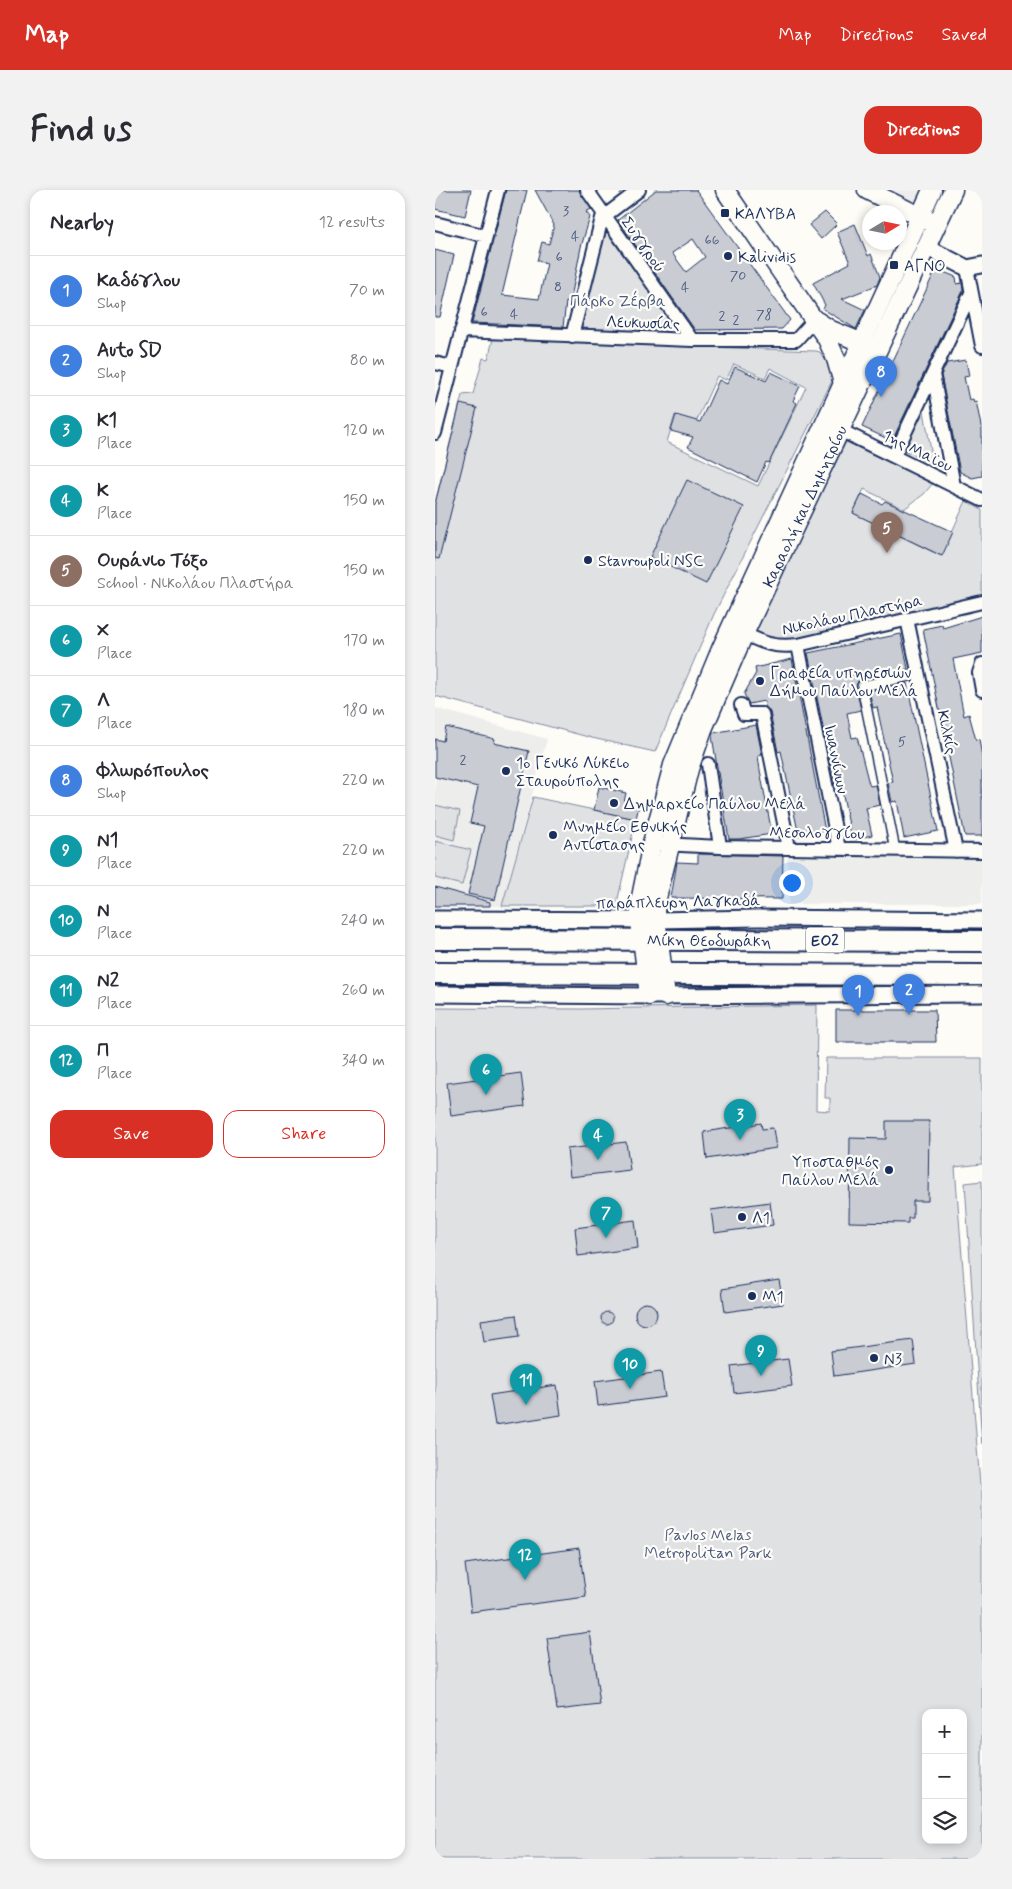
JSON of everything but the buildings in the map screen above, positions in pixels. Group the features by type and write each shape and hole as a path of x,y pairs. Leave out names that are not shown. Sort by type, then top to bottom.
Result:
{"highway":[{"name":"Μίκη Θεοδωράκη","path":"435,939 650,930 982,941"},
{"name":"ΕΟ2","path":"435,973 982,975"}],"main road":[{"path":"725,190 832,348 843,383"},
{"path":"867,190 936,225 953,190"},
{"path":"861,342 932,190"},
{"name":"Καραολή και Δημητρίου","path":"658,996 650,930 640,902 660,844 681,767 686,730 840,430 936,225"},
{"path":"814,320 831,330 878,349"},
{"name":"Καραολή και Δημητρίου","path":"737,631 861,342"}],"street":[{"path":"435,433 498,190"},
{"name":"Συγγρού","path":"587,190 692,340"},
{"path":"572,336 604,215 639,190"},
{"path":"435,223 486,236"},
{"path":"895,456 971,293 975,267 926,247"},
{"path":"971,293 980,325 982,346"},
{"name":"Λευκωσίας","path":"461,331 692,340 796,340 814,320"},
{"path":"435,363 452,367"},
{"path":"933,374 954,486"},
{"name":"1ης Μαϊου","path":"840,430 982,500"},
{"name":"Νικολάου Πλαστήρα","path":"737,631 767,645 779,647 798,645 982,602"},
{"name":"Κιλκίς","path":"907,619 956,851"},
{"name":"Ιωαννίνων","path":"798,645 839,849"},
{"path":"982,664 979,674 982,690"},
{"path":"895,850 861,686 919,674"},
{"path":"741,705 744,714 762,714 789,848"},
{"path":"708,764 721,847"},
{"name":"Μεσολογγίου","path":"660,844 721,847 982,851"},
{"name":"παράπλευρη Λαγκαδά","path":"435,919 650,930 757,918 982,920"},
{"path":"435,994 658,996 982,994"}],"shaded area":[{"path":"875,190 925,190 915,210"},
{"path":"435,708 547,739 502,906 435,906"},
{"path":"779,838 850,842 982,842 982,904 789,904 787,853 783,856 725,854 725,842"}],"green space":[{"name":"Πάρκο Ζέρβα","path":"603,227 673,325 665,335 581,329"},
{"name":"Stavroupoli NSC","path":"493,339 816,351 820,352 832,370 832,381 714,614 655,752 592,738 435,696 435,503 462,395 473,394 483,358 488,359","holes":["734,364 765,378 770,368 806,387 758,486 667,442 675,415 696,422 717,376 726,380"]},
{"path":"922,408 933,462 928,463 904,450"},
{"path":"846,442 933,483 924,494 904,509 864,489 853,513 941,556 966,501 982,510 982,596 795,639 768,640 752,633"},
{"path":"533,797 636,819 617,903 611,906 502,906"},
{"path":"435,805 460,811 454,840 435,835"},
{"path":"435,841 471,850 462,885 435,878"},
{"name":"Pavlos Melas Metropolitan Park","path":"817,1005 816,1110 830,1111 830,1098 825,1098 826,1058 982,1058 982,1164 955,1167 980,1485 982,1485 982,1859 435,1859 435,1008 581,1009"},
{"path":"982,1181 982,1444 965,1183"}],"place":[{"name":"ΚΑΛΥΒΑ","path":"725,213"},
{"name":"Kalividis","path":"728,256"},
{"name":"ΑΓΝΟ","path":"894,265"},
{"name":"Φλωρόπουλος","path":"881,397"},
{"name":"Ουράνιο Τόξο","path":"887,553"},
{"name":"Stavroupoli NSC","path":"588,560"},
{"name":"Γραφεία υπηρεσιών Δήμου Παύλου Μελά","path":"760,681"},
{"name":"1ο Γενικό Λύκειο Σταυρούπολης","path":"506,771"},
{"name":"Δημαρχείο Παύλου Μελά","path":"614,803"},
{"name":"Μνημείο Εθνικής Αντίστασης","path":"553,835"},
{"name":"Auto SD","path":"909,1015"},
{"name":"Καδόγλου","path":"858,1016"},
{"name":"Χ","path":"486,1095"},
{"name":"Κ1","path":"740,1140"},
{"name":"Κ","path":"598,1160"},
{"name":"Υποσταθμός Παύλου Μελά","path":"889,1170"},
{"name":"Λ1","path":"742,1217"},
{"name":"Λ","path":"606,1238"},
{"name":"Μ1","path":"752,1296"},
{"name":"Ν3","path":"874,1358"},
{"name":"Ν1","path":"761,1376"},
{"name":"Ν","path":"630,1389"},
{"name":"Ν2","path":"526,1405"},
{"name":"Π","path":"525,1580"}]}
